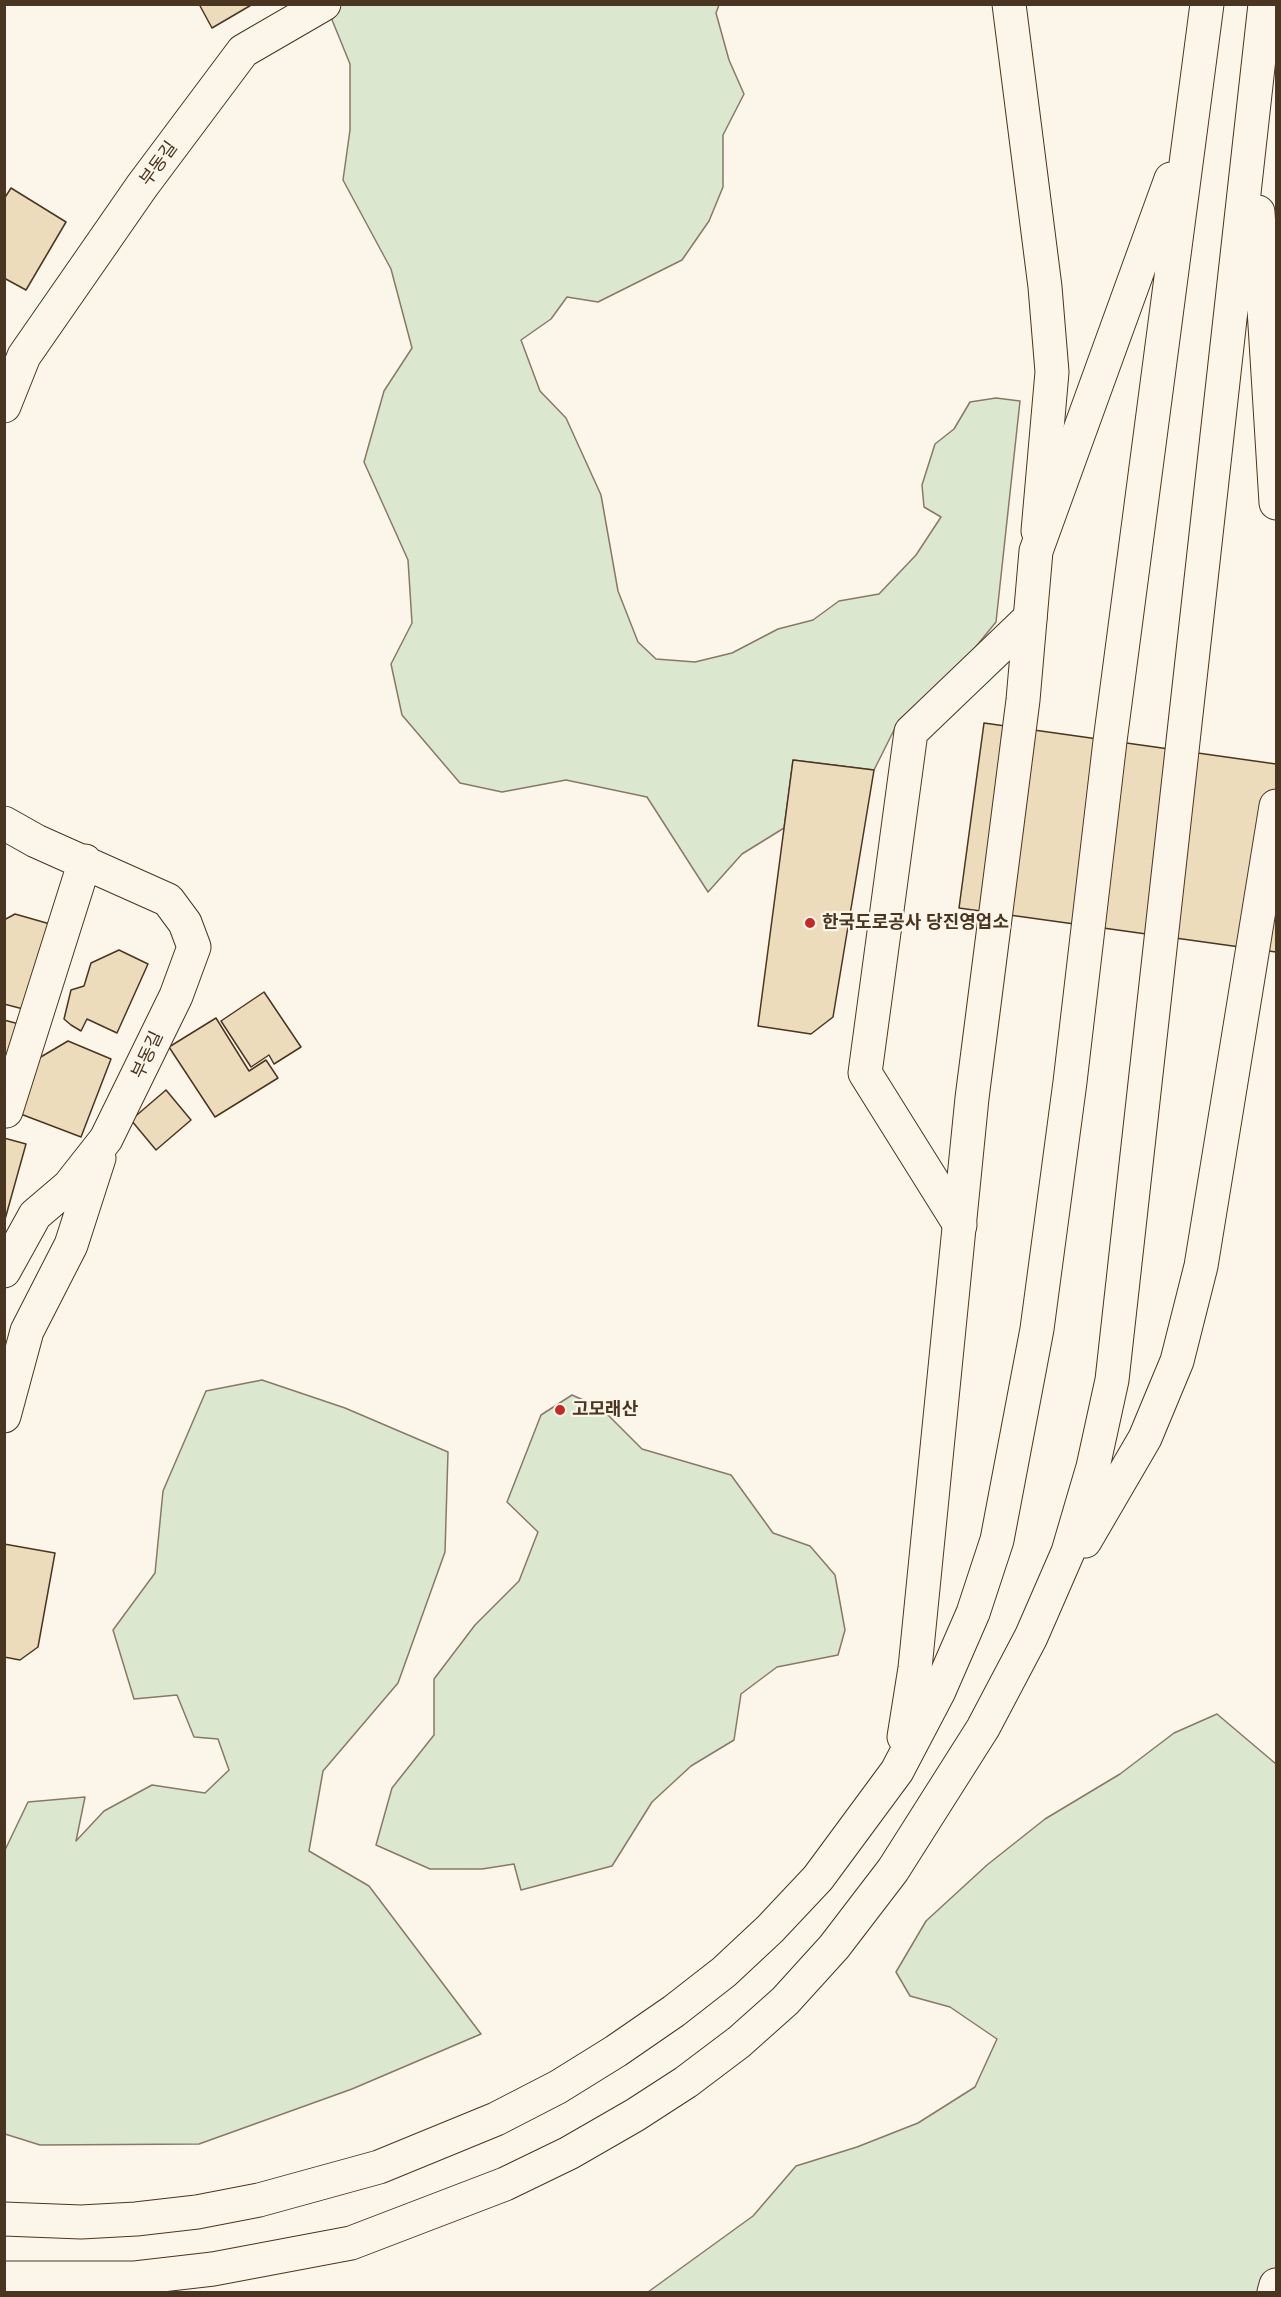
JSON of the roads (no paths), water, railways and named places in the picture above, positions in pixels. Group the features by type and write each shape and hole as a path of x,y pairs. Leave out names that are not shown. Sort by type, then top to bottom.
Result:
{"main road":[{"name":"부동길","path":"4,406 14,349 142,186 243,51 324,4"},
{"path":"897,1771 915,1668 960,1225 1030,618 1052,372 1045,287 1009,4"},
{"path":"4,2219 81,2222 136,2219 197,2212 259,2200 380,2168 496,2119 558,2087 616,2051 674,2012 724,1972 770,1929 818,1878 859,1827 897,1771 939,1691 973,1613 997,1540 1037,1329 1070,1082 1113,717 1207,4"},
{"path":"1031,1636 1068,1552 1081,1512 1112,1380 1266,4"},
{"path":"1036,551 1192,120"},
{"path":"1252,124 1276,503"},
{"path":"960,1225 865,1073 911,732 1030,618"},
{"path":"4,2278 135,2278 213,2269 351,2242 505,2184 569,2153 635,2115 739,2042 785,2001 834,1947 893,1870 939,1801 983,1728 1031,1636 1145,1438 1177,1360 1202,1266 1276,806"},
{"name":"부동길","path":"4,823 36,841 168,900 185,923 194,946 176,996 105,1139 69,1186 34,1215 4,1271"},
{"path":"6,1111 85,861"},
{"path":"4,1416 27,1331 71,1245 105,1139"},
{"path":"1274,2292 1276,2285"}],"place":[{"name":"한국도로공사 당진영업소","path":"810,923"},
{"name":"고모래산","path":"560,1410"}]}
